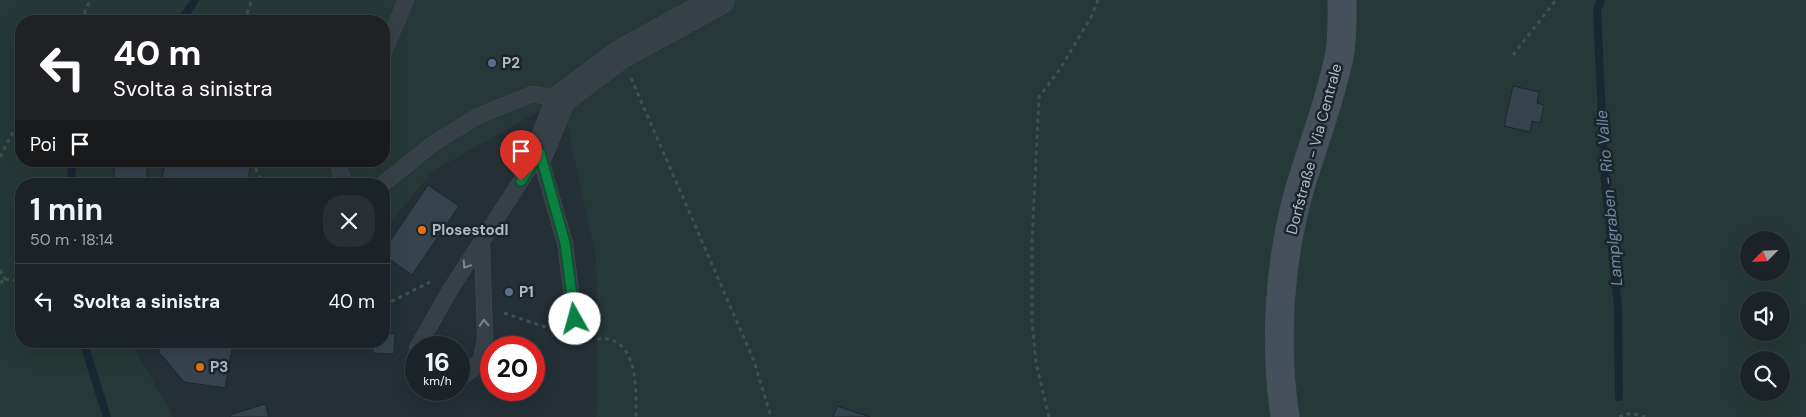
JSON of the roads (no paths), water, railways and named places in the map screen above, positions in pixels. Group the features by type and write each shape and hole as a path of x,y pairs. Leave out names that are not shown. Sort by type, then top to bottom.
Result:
{"street":[{"path":"540,153 561,99 621,54 720,0"},
{"name":"Dorfstraße - Via Centrale","path":"1285,417 1280,356 1281,305 1286,252 1299,193 1339,56 1342,0"}],"lane":[{"path":"390,38 406,0"},
{"path":"390,179 434,143 478,116 532,94 561,99"},
{"path":"424,336 458,277 540,153"},
{"path":"540,153 565,243 577,338"},
{"path":"470,371 481,359 485,338 482,241"}],"waterway":[{"path":"185,15 195,0"},
{"name":"Lamplgraben - Rio Valle","path":"1601,0 1597,10 1605,183 1618,306 1619,397"},
{"path":"71,178 72,167"},
{"path":"85,348 107,417"}],"place":[{"name":"P2","path":"492,63"},
{"name":"Plosestodl","path":"422,230"},
{"name":"P1","path":"509,292"},
{"name":"P3","path":"200,367"}]}
